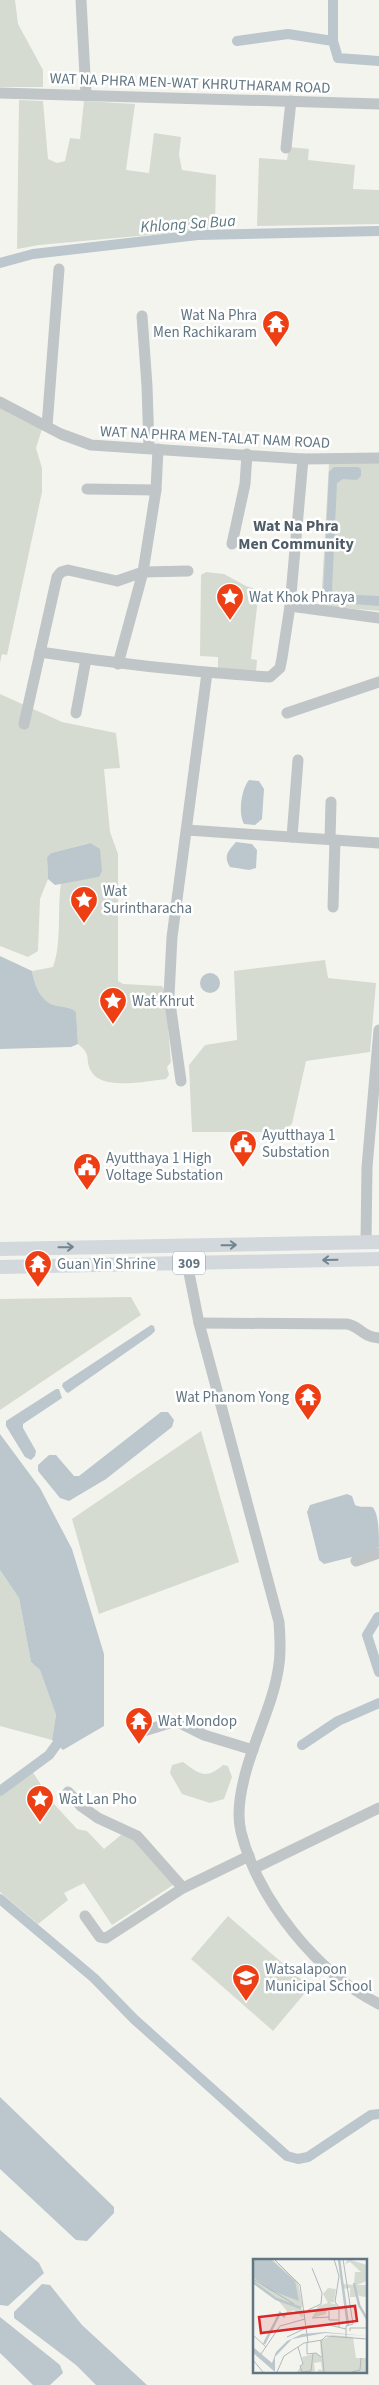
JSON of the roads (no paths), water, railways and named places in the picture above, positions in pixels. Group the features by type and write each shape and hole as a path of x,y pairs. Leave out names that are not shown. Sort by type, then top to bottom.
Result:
{"main road":[{"name":"309","path":"0,1248 372,1242"},
{"name":"309","path":"0,1266 379,1259"}],"street":[{"path":"82,0 86,96"},
{"name":"WAT NA PHRA MEN-WAT KHRUTHARAM ROAD","path":"0,93 379,104"},
{"path":"286,148 291,101"},
{"path":"46,426 59,269"},
{"path":"118,664 143,572 156,490 142,316"},
{"name":"WAT NA PHRA MEN-TALAT NAM ROAD","path":"0,402 61,434 91,445 303,459 379,458"},
{"path":"232,544 245,484 247,454"},
{"path":"40,652 118,664 207,673 270,677 276,673 282,658 290,606 303,459"},
{"path":"86,489 156,490"},
{"path":"24,724 57,577 61,572 68,570 117,582 143,572 188,571"},
{"path":"290,606 379,618"},
{"path":"76,712 86,659"},
{"path":"181,1081 169,996 172,937 207,673"},
{"path":"287,713 379,682"},
{"path":"292,837 298,760"},
{"path":"331,802 333,907"},
{"path":"187,830 379,843"},
{"path":"372,1242 379,1030"},
{"path":"187,1245 187,1263 199,1323 279,1622 280,1645 277,1678 244,1780 240,1807 240,1830 249,1856 269,1897 315,1959 348,1985 379,2004"},
{"path":"199,1323 347,1324 352,1325 366,1336 379,1338"},
{"path":"356,1561 379,1552"},
{"path":"144,1731 176,1721 204,1735 253,1750"},
{"path":"68,1792 81,1806 98,1818 137,1836 183,1888"},
{"path":"255,1868 379,1808"},
{"path":"85,1916 100,1937 105,1938 183,1888 249,1856"}],"waterway":[{"path":"333,0 333,41"},
{"path":"237,41 288,34 333,41 338,58 379,61"},
{"name":"Khlong Sa Bua","path":"0,263 33,254 198,235 379,231"},
{"path":"378,1617 367,1635 379,1672"},
{"path":"302,1745 338,1721 379,1703"},
{"path":"0,1791 49,1755 65,1733"},
{"path":"0,1899 94,1978 134,2019 287,2156 298,2159 308,2157 371,2115 379,2114"}],"place":[{"name":"Wat Na Phra Men Rachikaram","path":"276,348"},
{"name":"Wat Khok Phraya","path":"230,621"},
{"name":"Wat Surintharacha","path":"84,924"},
{"name":"Wat Khrut","path":"113,1025"},
{"name":"Ayutthaya 1 Substation","path":"243,1168"},
{"name":"Ayutthaya 1 High Voltage Substation","path":"87,1191"},
{"name":"Guan Yin Shrine","path":"38,1288"},
{"name":"Wat Phanom Yong","path":"308,1421"},
{"name":"Wat Mondop","path":"139,1745"},
{"name":"Wat Lan Pho","path":"40,1823"},
{"name":"Watsalapoon Municipal School","path":"246,2002"}],"district":[{"name":"Wat Na Phra Men Community","path":"296,534"}]}
